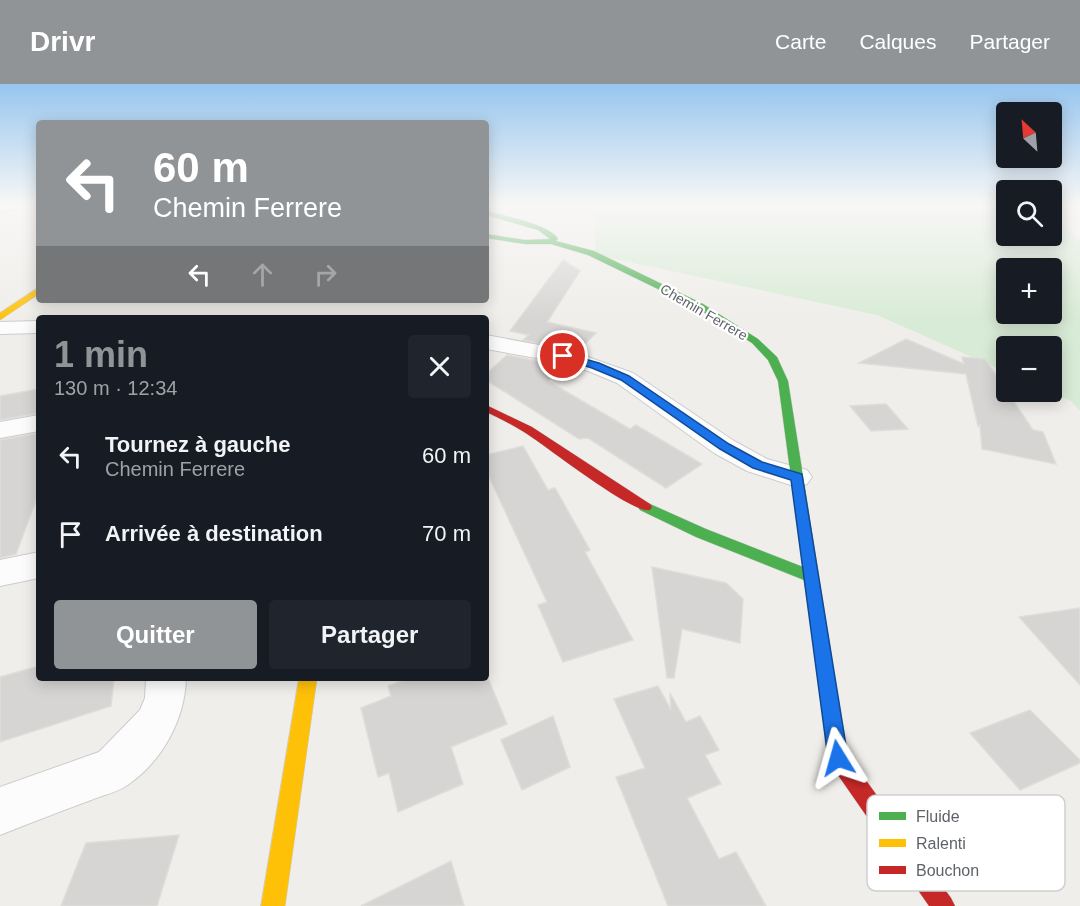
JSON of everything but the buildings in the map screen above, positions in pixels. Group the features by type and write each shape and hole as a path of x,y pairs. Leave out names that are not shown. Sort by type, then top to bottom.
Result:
{"street":[{"name":"Chemin Ferrere","path":"556,243 591,253 700,306 755,341 773,359 783,381 838,758 867,799"},
{"path":"0,317 36,292"},
{"path":"0,328 36,327"},
{"path":"489,343 563,356 625,378 724,447 757,465 797,477"},
{"path":"489,410 545,440 635,502 690,529 813,577"},
{"path":"0,430 36,424"},
{"path":"0,573 36,566"},
{"path":"0,812 112,769 137,746 156,723 165,698 166,681"},
{"path":"273,906 308,681"},
{"name":"Chemin Ferrere","path":"932,891 943,906"}],"green space":[{"path":"596,243 996,243 996,246 1062,246 1062,243 1080,243 1080,411 1071,401 1062,397 1062,336 996,336 996,368 877,315 596,255"}],"traffic: fast":[{"path":"556,243 591,253 700,306 755,341 773,359 783,381 820,634"},
{"path":"645,507 701,533 813,577"}],"traffic: slow":[{"path":"0,317 36,292"},
{"path":"273,906 308,681"}],"traffic: jam":[{"path":"489,409 528,429 645,507"},
{"path":"820,634 838,758 867,799"},
{"path":"932,891 943,906"}],"route":[{"path":"563,356 625,378 724,447 757,465 797,477 838,758"}]}
